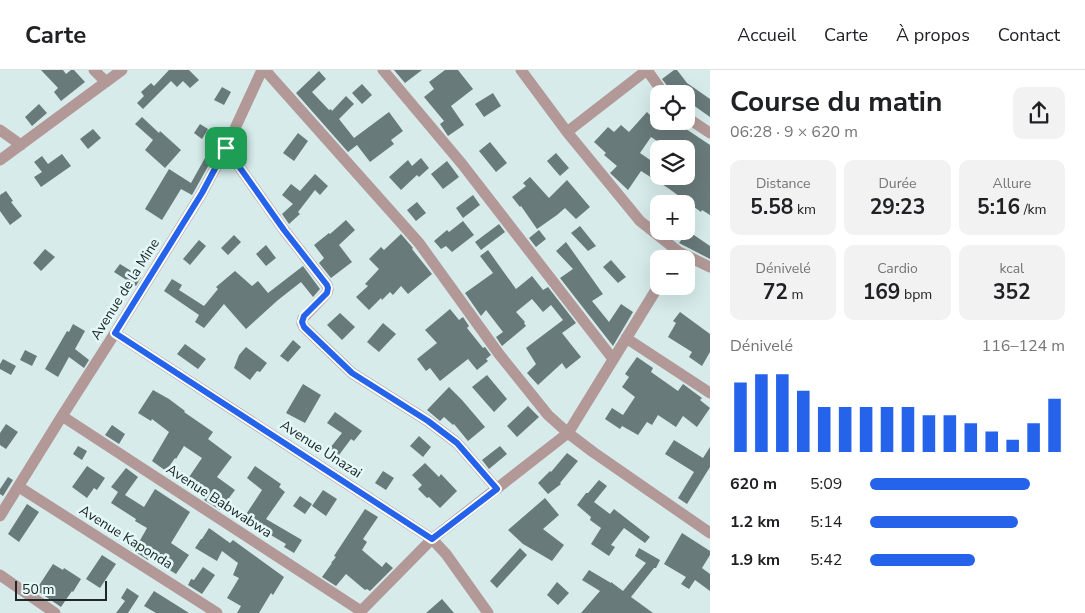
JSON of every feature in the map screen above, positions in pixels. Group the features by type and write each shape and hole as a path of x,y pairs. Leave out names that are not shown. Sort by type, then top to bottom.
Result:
{"street":[{"path":"94,70 106,82"},
{"path":"0,160 122,70"},
{"path":"264,70 419,243 499,354 548,415 568,433 710,533"},
{"name":"Avenue de la Mine","path":"0,516 202,193 264,70"},
{"path":"383,70 462,164 613,359"},
{"path":"520,70 567,132 640,221 672,250"},
{"path":"567,132 647,70 658,85"},
{"path":"695,123 710,133"},
{"path":"0,130 21,145"},
{"path":"226,148 284,230 327,285 327,293 304,316 302,322 304,327 352,373 428,421 457,443 497,489"},
{"path":"695,262 710,267"},
{"path":"360,612 432,539 568,433 653,295"},
{"name":"Avenue Unazai","path":"115,333 432,539 446,554 488,613"},
{"path":"626,338 710,393"},
{"name":"Avenue Babwabwa","path":"62,416 360,612"},
{"name":"Avenue Kaponda","path":"19,487 217,613"},
{"path":"0,575 55,613"}],"building":[{"path":"41,70 63,70 66,74 74,70 85,82 61,101 54,92 58,88"},
{"path":"169,70 189,70 199,80 190,88 183,81 177,87 171,81 143,109 137,103 144,96 141,92 151,83 154,86"},
{"path":"394,70 422,70 405,83"},
{"path":"445,70 458,70 473,89 451,106 464,125 448,136 440,124 444,121 424,97 434,89 429,82"},
{"path":"674,70 677,70 690,85 666,85 662,79"},
{"path":"319,71 326,79 312,92 332,111 346,96 354,104 339,119 354,138 389,112 403,131 391,140 394,144 370,162 357,145 348,152 296,93"},
{"path":"362,84 372,95 362,104 352,93"},
{"path":"222,87 231,92 224,105 214,100"},
{"path":"695,89 710,99 710,117 695,106"},
{"path":"493,93 501,106 484,117 475,104"},
{"path":"39,104 47,113 32,126 25,117"},
{"path":"647,112 650,115 650,130 688,130 710,145 710,215 695,208 695,195 678,195 663,185 695,185 695,140 656,140 651,137 640,153 650,160 650,177 641,171 628,190 610,173 617,166 604,155 606,153 594,142 608,127 614,132 621,125 629,132"},
{"path":"142,117 181,150 165,168 145,150 153,140 135,124"},
{"path":"200,124 208,129 202,139 194,133"},
{"path":"93,129 101,138 88,149 80,139"},
{"path":"298,133 308,141 294,161 283,153"},
{"path":"490,142 507,163 496,172 479,151"},
{"path":"556,153 569,168 560,176 547,161"},
{"path":"62,154 71,166 41,187 34,177 42,172 34,162 42,156 48,164"},
{"path":"205,158 211,161 192,195 181,189 162,220 145,209 169,169 191,183"},
{"path":"421,158 429,168 419,177 417,175 401,190 389,177 408,160 412,166"},
{"path":"447,161 459,177 443,189 431,174"},
{"path":"315,174 328,186 320,195 315,190 298,212 300,214 289,224 282,214 293,204 282,195 291,184 300,191"},
{"path":"530,177 549,198 567,180 590,207 576,219 565,208 537,229 521,206 512,197 526,186 523,183"},
{"path":"6,191 13,201 11,202 22,216 10,225 0,211 0,195"},
{"path":"473,195 480,205 463,218 456,208"},
{"path":"417,202 426,213 416,221 407,210"},
{"path":"346,220 355,230 339,245 352,262 331,278 319,263 324,258 314,245"},
{"path":"463,221 474,235 452,252 446,246 441,249 434,241 447,230 449,232"},
{"path":"499,224 505,232 481,250 475,242"},
{"path":"580,226 596,246 588,251 571,233"},
{"path":"539,230 546,239 536,247 529,238"},
{"path":"401,234 432,274 408,294 401,286 393,295 390,292 382,300 381,298 369,310 356,297 368,286 365,284 379,269 369,259 381,247 384,250"},
{"path":"234,235 241,242 228,255 221,248"},
{"path":"695,236 710,246 710,259 695,250 679,243 681,240 695,240"},
{"path":"199,240 206,246 190,265 183,259"},
{"path":"566,242 603,294 592,301 609,322 621,304 633,312 613,346 560,278 573,269 556,251"},
{"path":"266,245 276,258 266,266 256,254"},
{"path":"45,249 55,257 41,271 33,263"},
{"path":"488,250 516,289 532,276 543,290 548,287 576,323 562,333 581,357 566,369 562,363 538,385 527,373 536,364 526,348 563,320 551,305 543,312 532,299 516,312 525,322 526,326 502,346 496,337 503,332 486,310 481,316 465,293 493,273 480,256"},
{"path":"611,260 626,277 618,283 603,267"},
{"path":"120,264 141,277 136,286 114,272"},
{"path":"303,266 320,289 313,297 301,282 246,329 224,304 204,328 195,322 199,315 164,291 172,279 182,285 179,290 204,306 218,289 216,287 235,271 252,286 258,281 268,293"},
{"path":"450,309 459,320 463,317 469,326 467,328 491,355 486,359 488,361 477,370 468,359 440,381 430,368 426,371 417,359 437,343 425,330"},
{"path":"680,312 710,334 710,352 702,366 689,357 692,352 668,337 676,323 673,321"},
{"path":"340,313 355,327 342,340 327,325"},
{"path":"383,323 396,334 379,352 367,342"},
{"path":"73,324 85,331 75,349 89,360 84,368 69,357 58,377 45,369"},
{"path":"293,340 301,347 288,362 280,356"},
{"path":"185,344 206,359 198,369 177,354"},
{"path":"246,347 267,363 250,380 234,368 239,355"},
{"path":"25,350 37,356 32,366 20,360"},
{"path":"637,357 653,368 651,372 678,391 683,384 702,398 700,400 710,408 697,427 683,416 676,427 658,415 652,425 647,422 638,435 622,426 620,429 605,419 612,408 623,415 635,397 622,387 629,377 625,374"},
{"path":"3,359 16,366 11,375 0,369"},
{"path":"487,375 507,399 494,412 472,387"},
{"path":"303,384 321,395 305,423 286,413"},
{"path":"449,387 485,427 468,441 454,424 444,417 440,421 427,410"},
{"path":"153,390 169,399 213,432 208,439 232,457 217,477 235,490 220,510 204,500 206,497 185,483 202,458 184,446 166,471 152,461 169,432 152,419 151,421 138,413"},
{"path":"528,406 539,417 517,437 507,426"},
{"path":"335,412 362,431 354,441 351,439 339,455 330,448 342,433 327,423"},
{"path":"6,424 18,432 6,449 0,445 0,433"},
{"path":"112,425 125,434 119,444 105,435"},
{"path":"419,436 431,447 423,457 410,446"},
{"path":"674,440 703,458 710,447 710,467 687,504 678,498 694,472 665,454"},
{"path":"78,446 87,451 82,460 73,454"},
{"path":"500,446 507,454 489,469 482,460"},
{"path":"567,453 578,461 561,484 548,494 538,483 551,472"},
{"path":"425,463 439,477 441,474 457,491 440,508 418,489 422,485 412,475"},
{"path":"87,466 105,478 97,490 94,488 87,498 72,487"},
{"path":"255,466 281,484 279,487 285,492 266,519 302,540 294,553 284,547 286,544 243,519 262,490 247,478"},
{"path":"126,468 138,477 125,495 144,507 155,489 190,512 171,543 189,555 176,574 150,558 148,560 134,551 147,528 111,503 118,492 111,487"},
{"path":"383,471 394,478 386,490 375,483"},
{"path":"8,477 13,480 3,496 0,494 0,489"},
{"path":"599,480 607,486 594,502 610,514 614,509 650,537 645,543 624,528 611,545 615,547 609,556 591,544 601,528 590,520 591,517 577,505"},
{"path":"323,490 337,499 326,516 312,506"},
{"path":"300,496 312,504 305,514 293,506"},
{"path":"545,498 559,515 543,529 564,545 552,561 523,544 508,530"},
{"path":"27,504 39,512 19,542 8,534"},
{"path":"365,509 378,517 363,539 367,542 362,550 382,567 386,562 393,568 370,591 365,590 346,574 336,586 322,577"},
{"path":"209,528 230,543 233,540 284,577 273,595 271,593 259,613 237,613 241,606 227,598 239,578 233,575 238,563 222,551 217,561 195,548"},
{"path":"682,533 710,551 710,555 702,568 710,574 710,591 695,580 689,589 681,584 686,577 664,564"},
{"path":"520,548 527,555 497,588 490,581"},
{"path":"639,548 660,560 656,568 654,568 631,597 653,613 581,613 600,591 582,580 589,570 623,591 646,563 635,556"},
{"path":"102,555 116,564 100,588 86,579"},
{"path":"53,564 63,570 64,568 81,579 61,607 36,590"},
{"path":"203,567 215,575 202,594 188,585 191,579 194,580"},
{"path":"557,582 569,593 558,605 547,595"},
{"path":"127,588 139,596 128,613 116,613 125,601 121,598"},
{"path":"154,591 189,613 156,613 144,606"},
{"path":"442,599 454,613 426,613"}],"route":[{"path":"226,148 284,230 327,285 327,293 304,316 302,322 304,327 352,373 428,421 457,443 497,489 432,539 115,333 202,193 226,148"}]}
